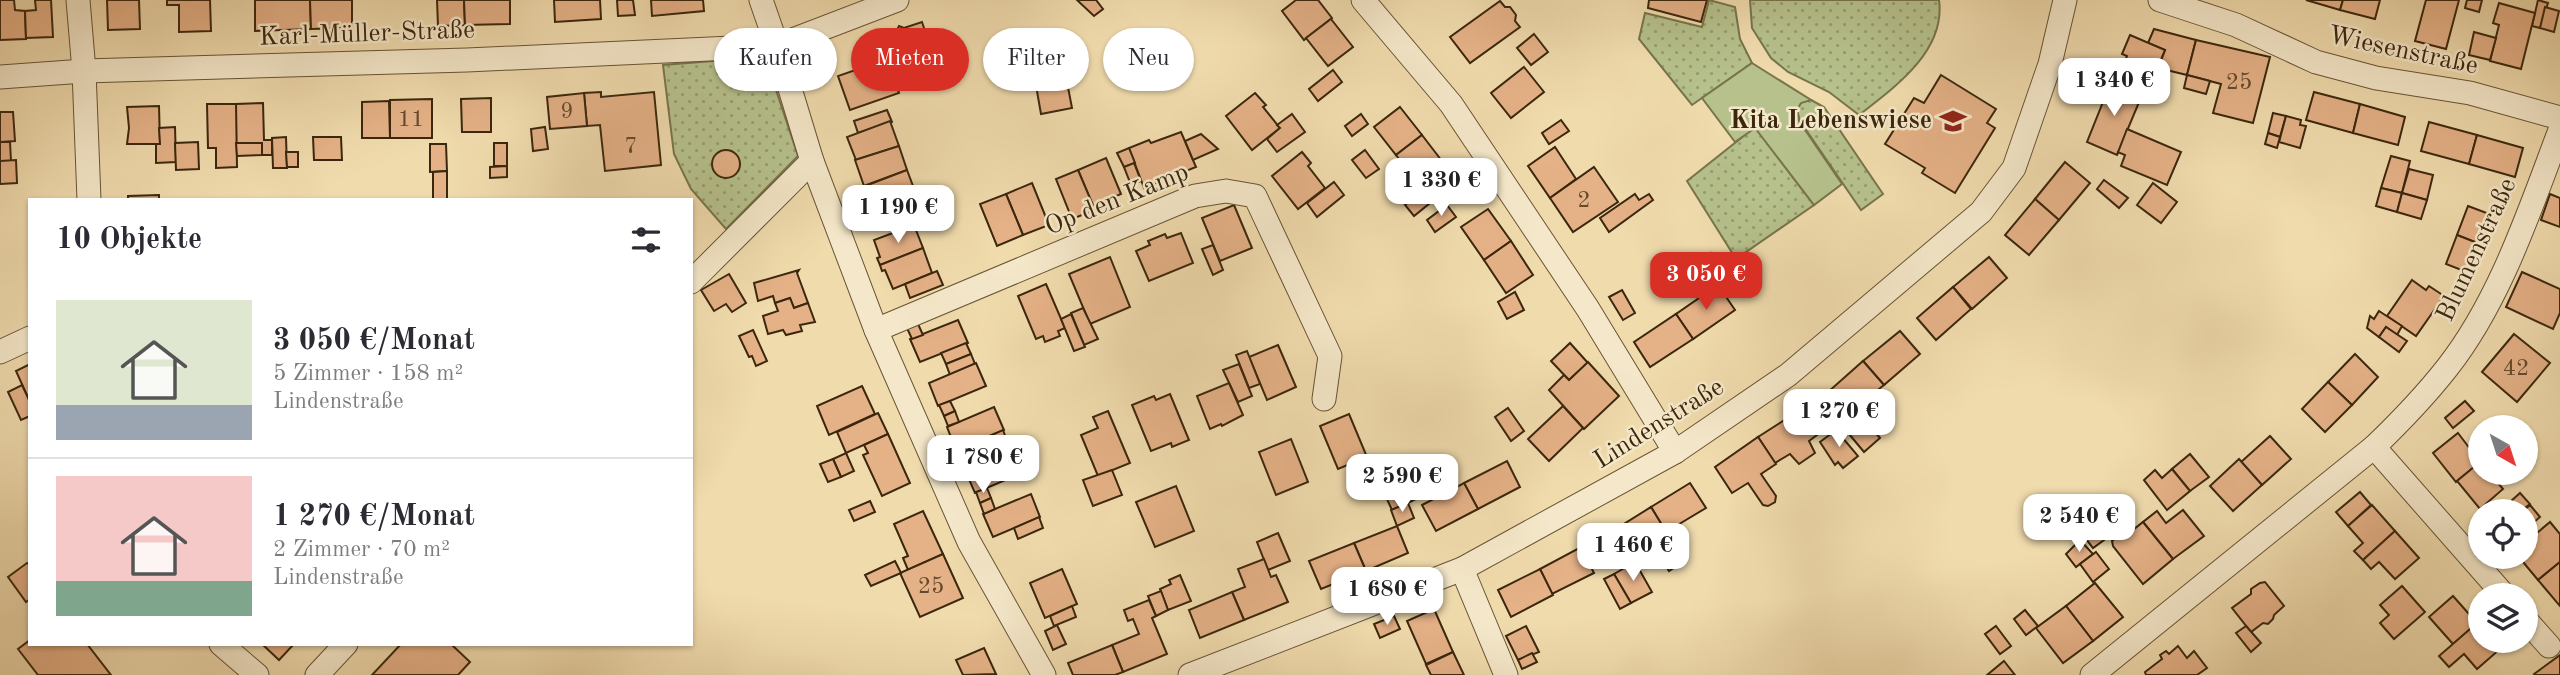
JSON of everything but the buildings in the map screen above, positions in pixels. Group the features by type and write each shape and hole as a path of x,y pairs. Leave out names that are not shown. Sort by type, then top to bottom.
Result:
{"street":[{"path":"78,0 89,198"},
{"path":"761,0 771,28"},
{"name":"Karl-Müller-Straße","path":"824,28 897,0"},
{"path":"1363,0 1451,104 1588,309 1675,452"},
{"name":"Lindenstraße","path":"1189,675 1462,569 1675,452 1788,375 1981,212 2014,169 2050,64 2065,0"},
{"name":"Wiesenstraße","path":"2160,0 2236,25 2316,62 2376,78 2470,93 2560,118"},
{"name":"Karl-Müller-Straße","path":"0,77 84,71 467,60 714,49"},
{"path":"791,91 812,162 876,330 969,542 1044,675"},
{"name":"Blumenstraße","path":"2092,675 2374,447 2410,412 2449,366 2486,307 2527,218 2560,130"},
{"path":"693,280 812,162"},
{"name":"Op den Kamp","path":"876,330 1195,196 1226,191 1255,196 1330,356 1324,399"},
{"path":"0,352 28,339"},
{"path":"2374,447 2493,583"},
{"path":"1462,569 1506,675"},
{"path":"2538,634 2549,646"},
{"path":"223,646 257,675"},
{"path":"317,675 344,646"}],"green space":[{"path":"1709,0 1735,7 1740,39 1752,63 1692,105 1639,39 1645,13 1702,27"},
{"path":"1750,0 1939,0 1939,18 1935,36 1915,66 1859,115 1829,92 1788,72 1771,58 1752,28"},
{"path":"714,61 714,91 776,91 798,156 726,229 691,189 674,154 663,65"},
{"path":"1752,63 1811,100 1801,103 1797,110 1799,121 1842,184 1814,205 1755,128 1735,142 1702,98"},
{"path":"1811,100 1824,107 1883,194 1861,210 1800,121 1797,110 1801,102"},
{"path":"1755,127 1814,205 1736,259 1687,181"}],"place":[{"name":"Kita Lebenswiese","path":"1953,121"}]}
